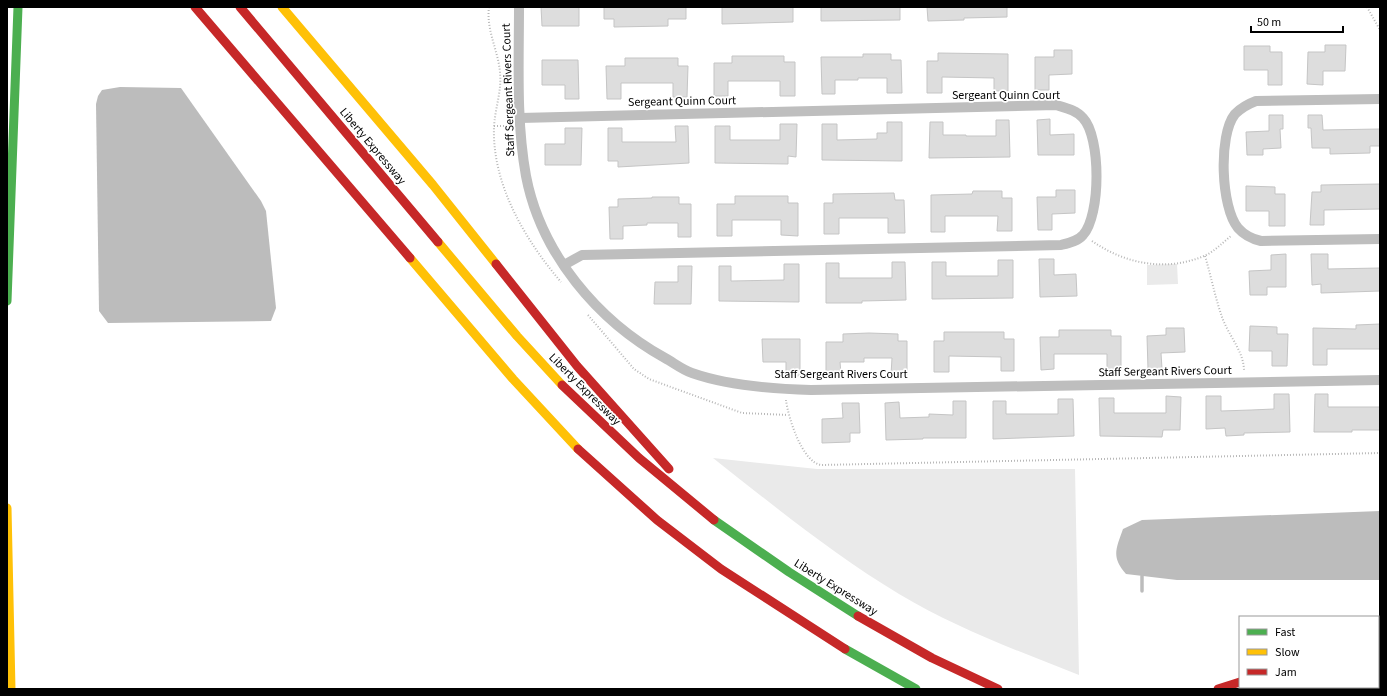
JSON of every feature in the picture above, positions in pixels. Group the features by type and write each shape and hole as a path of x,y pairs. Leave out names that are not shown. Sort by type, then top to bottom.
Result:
{"main road":[{"path":"7,301 18,7"},
{"path":"195,7 513,379 580,451 657,520 722,569 861,659 916,689"},
{"name":"Liberty Expressway","path":"240,7 512,330 570,394 677,491 744,543 837,604 921,652 998,689"},
{"path":"282,7 433,185 577,366 656,456 744,543"},
{"path":"7,508 11,689"},
{"path":"1218,689 1239,682"}],"street":[{"name":"Staff Sergeant Rivers Court","path":"519,7 520,122 526,178 536,211 547,236 564,265 590,299 613,323 650,350 691,372 721,381 787,389 1380,380"},
{"path":"1380,98 1256,101 1245,105 1235,114 1229,127 1223,158 1223,177 1228,208 1238,229 1249,238 1262,241 1380,239"},
{"name":"Sergeant Quinn Court","path":"520,122 1056,105 1072,109 1084,118 1092,134 1097,167 1097,192 1092,214 1083,235"},
{"path":"564,265 582,255 1061,245 1076,241 1083,235"}],"path":[{"path":"1367,7 1380,30"},
{"path":"494,126 520,122"},
{"path":"1083,235 1108,252 1137,262 1178,263 1205,256 1238,229"},
{"path":"1205,256 1222,316 1236,344 1244,366 1244,382"},
{"path":"787,389 788,415 793,428 811,461 821,465 1380,453"}],"shaded area":[{"path":"120,87 181,88 261,201 266,211 276,308 271,321 108,323 99,311 96,104 98,96 102,90"},
{"path":"1177,264 1178,284 1147,285 1147,265"},
{"path":"713,458 817,469 1075,469 1079,675 1010,648 965,628 899,594 827,546"},
{"path":"1380,511 1380,580 1177,580 1126,574 1118,563 1116,553 1123,529 1142,520"}],"building":[{"path":"541,7 579,7 579,26 542,26"},
{"path":"604,7 686,7 686,19 668,19 668,26 614,27 614,19 604,19"},
{"path":"722,7 793,7 793,22 722,24"},
{"path":"821,7 900,7 900,20 821,21"},
{"path":"927,7 1007,7 1007,17 928,21"},
{"path":"1325,45 1346,45 1345,71 1323,71 1323,85 1307,84 1308,52 1325,52"},
{"path":"1244,46 1270,46 1270,52 1282,52 1282,85 1268,85 1268,70 1244,70"},
{"path":"1054,50 1072,50 1072,74 1049,75 1049,90 1035,90 1035,57 1054,57"},
{"path":"938,53 1008,54 1008,91 994,91 994,78 942,77 942,93 927,93 927,61 938,61"},
{"path":"863,54 891,54 891,60 901,60 902,93 887,93 887,78 858,78 858,80 835,80 835,94 822,94 821,57 863,57"},
{"path":"732,56 784,56 784,62 795,62 795,96 780,96 780,81 728,81 728,96 714,96 714,63 732,63"},
{"path":"625,58 678,58 678,66 688,66 687,97 673,97 673,83 621,83 621,99 607,99 606,66 625,66"},
{"path":"542,60 578,60 579,99 565,99 565,85 542,85"},
{"path":"1269,115 1283,115 1283,129 1280,129 1281,148 1263,149 1263,155 1247,155 1246,132 1269,131"},
{"path":"1308,115 1322,115 1323,130 1380,129 1380,146 1370,146 1370,153 1330,154 1330,148 1312,148 1311,128 1308,128"},
{"path":"1050,119 1050,135 1074,134 1074,155 1038,155 1037,120"},
{"path":"996,120 1009,120 1010,157 929,158 930,122 943,122 943,135 996,136"},
{"path":"887,122 902,122 902,161 822,160 822,124 837,124 837,140 877,139 877,133 887,133"},
{"path":"780,124 797,124 796,157 788,156 788,164 715,163 715,126 730,126 730,140 780,140"},
{"path":"675,126 688,126 689,163 618,167 618,161 608,161 608,128 622,128 622,142 676,142"},
{"path":"565,128 582,128 581,165 545,165 545,144 565,144"},
{"path":"1380,184 1380,209 1324,210 1324,225 1310,225 1312,192 1321,192 1321,185"},
{"path":"1246,186 1275,187 1275,194 1285,194 1285,226 1269,226 1269,211 1246,211"},
{"path":"1056,190 1075,190 1075,213 1052,214 1052,230 1038,230 1037,197 1056,197"},
{"path":"973,191 1002,191 1002,198 1012,198 1012,231 997,231 998,216 945,216 945,232 931,232 931,195 972,194"},
{"path":"894,193 895,200 904,200 905,233 888,233 888,218 839,218 839,234 824,234 824,203 833,203 833,194"},
{"path":"735,196 788,196 788,203 798,203 798,236 781,235 781,220 732,220 732,236 717,236 717,204 735,204"},
{"path":"679,197 679,204 691,204 691,237 678,237 678,223 647,223 647,225 623,226 623,239 610,239 609,207 618,207 618,199"},
{"path":"1286,254 1286,287 1267,287 1267,295 1250,295 1249,271 1271,270 1271,255"},
{"path":"1311,254 1328,254 1328,269 1380,268 1380,291 1321,293 1321,284 1312,285"},
{"path":"1039,259 1054,259 1054,275 1076,274 1077,296 1040,297"},
{"path":"998,260 1013,260 1013,298 932,299 932,262 946,262 946,276 998,276"},
{"path":"892,262 905,262 906,300 862,301 862,303 826,303 826,263 839,263 839,278 892,278"},
{"path":"784,264 799,264 799,302 719,301 719,266 731,266 731,281 784,280"},
{"path":"678,266 692,266 691,304 654,304 655,282 678,282"},
{"path":"1380,324 1380,349 1327,349 1327,365 1313,365 1313,328 1356,329 1356,325"},
{"path":"1250,326 1277,327 1277,334 1288,334 1287,366 1272,366 1272,351 1249,351"},
{"path":"1166,328 1184,328 1185,352 1161,353 1162,369 1148,369 1147,336 1166,335"},
{"path":"1059,330 1111,330 1111,336 1121,336 1121,369 1107,369 1107,354 1054,354 1054,369 1041,370 1040,337 1059,337"},
{"path":"944,332 1004,332 1004,339 1014,339 1014,371 1001,371 1001,357 949,356 949,372 934,372 934,341 944,341"},
{"path":"843,334 898,334 898,341 907,341 907,375 891,375 892,358 864,358 864,362 840,362 841,374 826,374 826,342 843,342"},
{"path":"762,339 800,339 800,376 786,376 786,362 763,362"},
{"path":"1274,394 1289,394 1290,432 1244,433 1244,435 1226,436 1225,428 1206,429 1206,396 1221,396 1221,411 1274,409"},
{"path":"1315,394 1328,394 1328,407 1380,407 1380,430 1314,432"},
{"path":"1166,396 1181,397 1180,430 1163,430 1162,437 1100,436 1099,398 1114,398 1114,413 1166,413"},
{"path":"1058,399 1073,399 1074,436 993,439 993,401 1006,401 1006,414 1058,414"},
{"path":"953,401 966,401 966,438 886,440 885,403 899,402 900,418 929,417 929,414 953,415"},
{"path":"842,403 859,403 860,433 850,433 850,442 822,443 822,419 843,418"}],"waterway":[{"path":"1142,576 1142,591"}],"traffic: fast":[{"path":"7,301 18,7"},
{"path":"714,520 789,572 858,616"},
{"path":"845,649 916,689"}],"traffic: slow":[{"path":"282,7 433,185 496,264"},
{"path":"438,242 517,336 562,385"},
{"path":"410,258 513,379 578,449"},
{"path":"7,508 11,689"}],"traffic: jam":[{"path":"195,7 410,258"},
{"path":"240,7 438,242"},
{"path":"496,264 577,366 669,469"},
{"path":"562,385 639,458 714,520"},
{"path":"578,449 657,520 721,569 845,649"},
{"path":"858,616 932,658 998,689"},
{"path":"1218,689 1239,682"}]}
